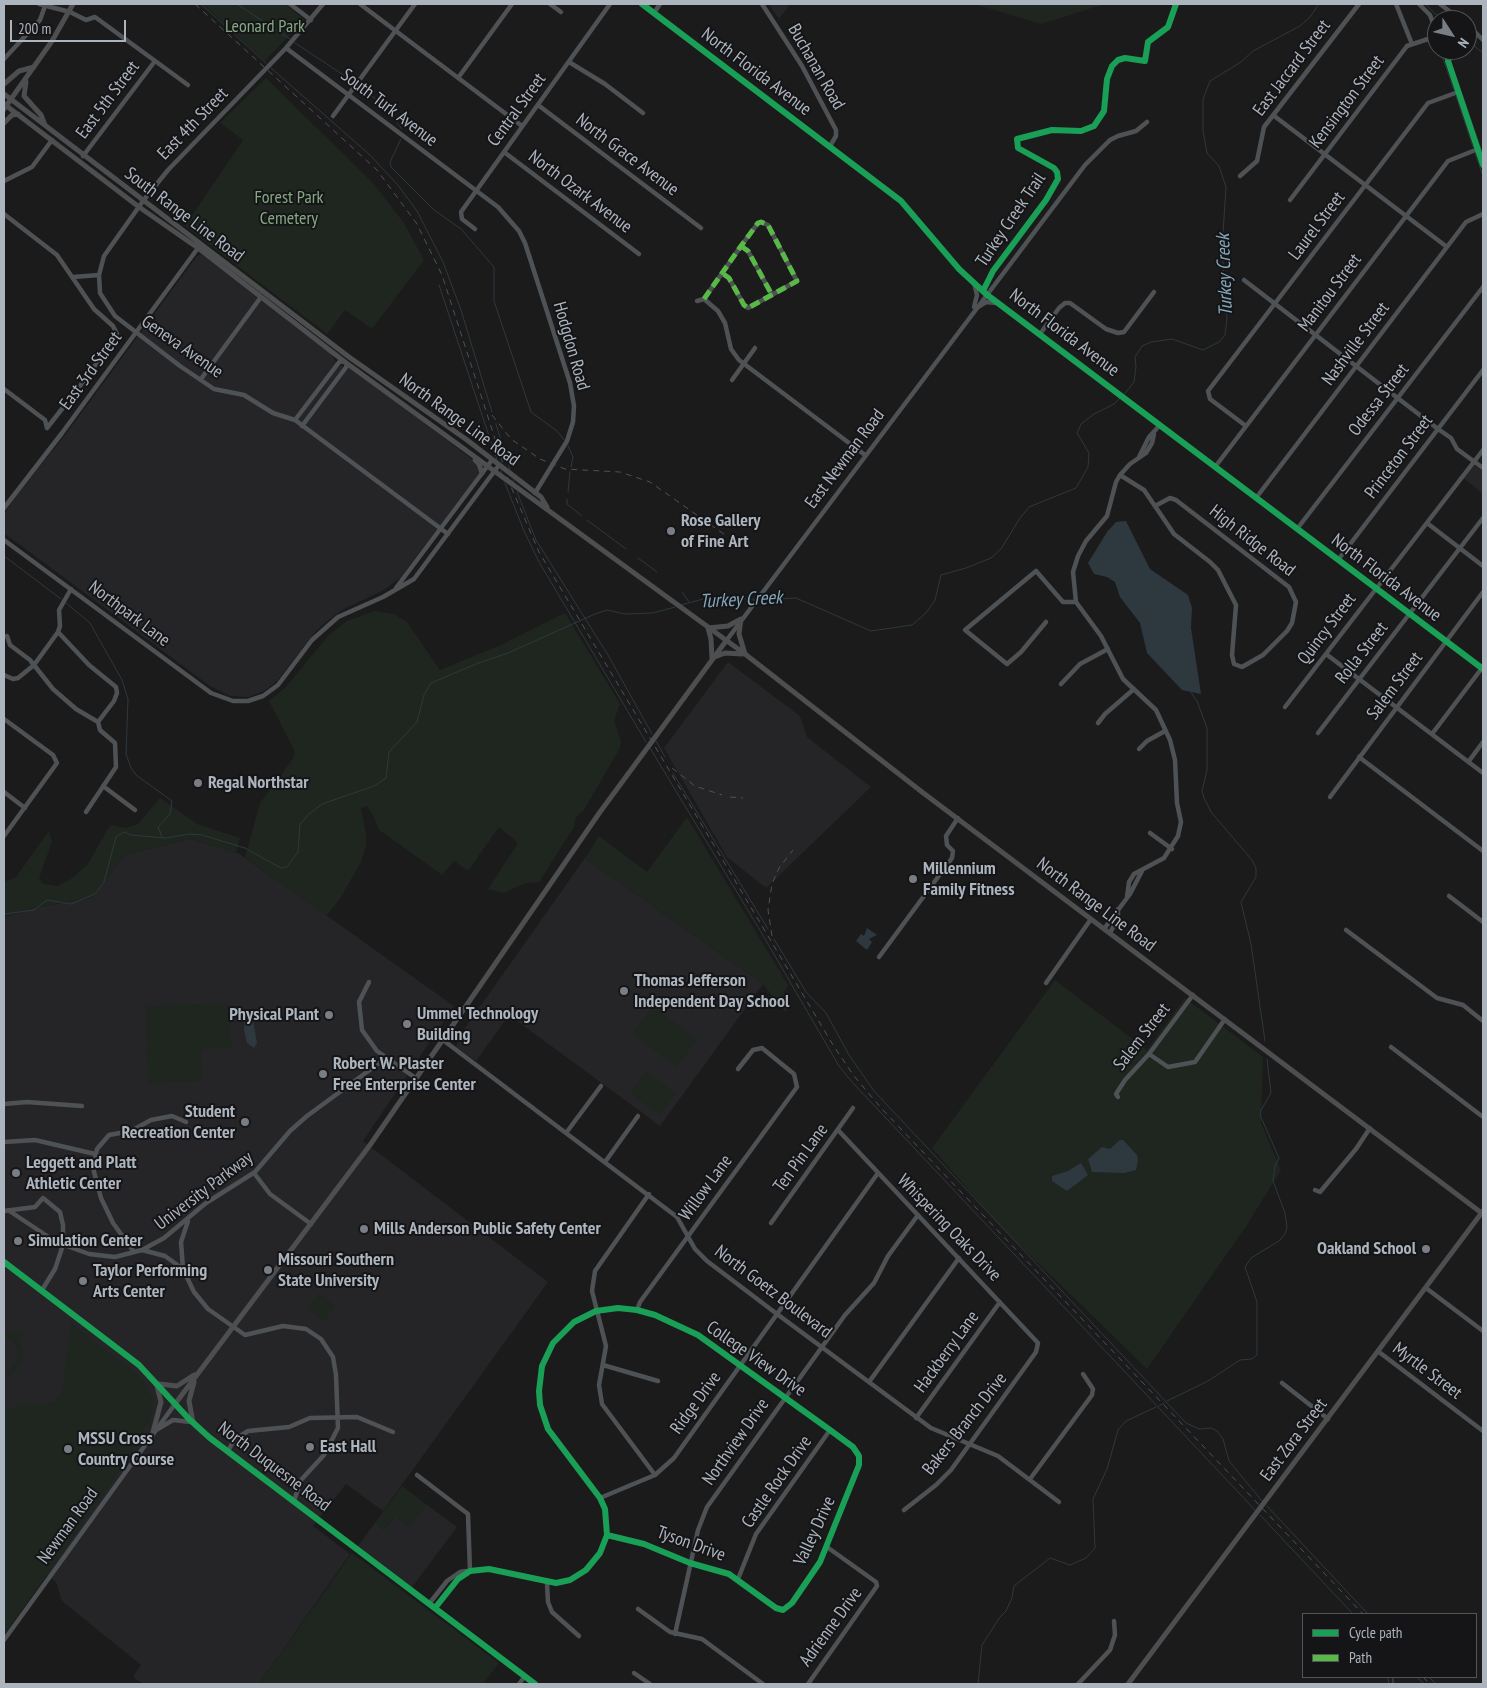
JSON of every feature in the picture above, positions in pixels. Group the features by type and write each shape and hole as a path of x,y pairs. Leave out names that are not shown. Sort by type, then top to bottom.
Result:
{"main road":[{"path":"5,106 34,67 70,12 73,4"},
{"path":"4,84 19,71 34,67"},
{"path":"28,76 24,96 41,115 45,126"},
{"name":"South Range Line Road","path":"4,94 347,360"},
{"name":"South Range Line Road","path":"5,106 347,360"},
{"path":"4,123 12,115 18,114"},
{"name":"North Range Line Road","path":"347,360 495,472 745,654 1104,929 1483,1213"},
{"name":"North Range Line Road","path":"347,360 414,401 535,493 549,510"},
{"path":"435,426 439,433 479,464 482,473"},
{"path":"712,658 708,628 728,626 741,619"},
{"path":"712,658 725,653 745,654 740,639 741,619"},
{"path":"175,1404 311,1224 417,1079 600,812 726,640"},
{"name":"East Zora Street","path":"1128,1684 1483,1213"},
{"name":"North Duquesne Road","path":"4,1262 129,1357 175,1404"},
{"path":"153,1432 161,1402 156,1383 176,1386 200,1370"},
{"path":"192,1422 190,1394 200,1370"}],"street":[{"path":"39,4 70,12 86,20 95,17 188,85"},
{"path":"290,4 311,20"},
{"name":"East 4th Street","path":"99,275 100,266 108,250 168,170 286,48 323,4"},
{"path":"360,4 522,126"},
{"path":"333,116 415,4"},
{"path":"458,78 512,4"},
{"path":"550,4 561,12"},
{"name":"Central Street","path":"475,229 460,214 610,4"},
{"name":"North Florida Avenue","path":"642,4 901,201 959,269 986,294 1483,668"},
{"path":"654,13 660,4"},
{"name":"Buchanan Road","path":"762,4 802,66 836,130 836,136 830,146"},
{"name":"East Jaccard Street","path":"1240,176 1257,161 1262,130 1359,4"},
{"path":"1396,4 1412,44"},
{"path":"4,59 40,20 45,6"},
{"name":"Kensington Street","path":"1290,200 1407,46 1427,39"},
{"name":"South Turk Avenue","path":"286,48 501,210 518,230"},
{"path":"1447,60 1483,165"},
{"name":"East 5th Street","path":"84,156 155,61"},
{"path":"569,62 605,84 643,113"},
{"name":"Laurel Street","path":"1246,426 1210,399 1208,391 1428,103 1458,92"},
{"name":"North Grace Avenue","path":"538,105 701,228"},
{"path":"1273,115 1447,247"},
{"path":"986,294 1084,165 1110,140 1136,132 1147,122"},
{"path":"836,130 841,138"},
{"path":"4,181 32,167 52,140"},
{"name":"Manitou Street","path":"1215,468 1448,161 1478,149"},
{"name":"North Ozark Avenue","path":"504,152 639,254"},
{"path":"4,214 57,255 97,312 117,330 114,340 47,428 45,420 4,389"},
{"name":"Nashville Street","path":"1256,498 1468,220 1483,214"},
{"path":"696,301 704,299 722,273 741,246 758,223 764,222 768,225 797,281 751,308 746,307 729,278 722,273"},
{"name":"Hodgdon Road","path":"518,230 525,243 570,383 574,406 567,441 535,493"},
{"path":"741,246 748,251 772,295"},
{"name":"East 3rd Street","path":"4,508 198,248"},
{"path":"73,277 99,275"},
{"name":"Geneva Avenue","path":"99,275 100,293 108,308 136,332 214,389 244,395 274,413 295,420 448,534"},
{"path":"1244,280 1451,438 1457,449 1483,468"},
{"path":"972,313 977,297 973,282"},
{"name":"Odessa Street","path":"1297,529 1483,287"},
{"path":"1040,334 1059,308 1065,303 1074,304 1110,331 1124,332 1154,292"},
{"name":"East Newman Road","path":"726,640 986,294"},
{"path":"201,379 261,297"},
{"path":"704,299 722,316 731,349 744,364 865,455"},
{"path":"972,313 984,303 999,304"},
{"path":"732,380 756,348"},
{"path":"295,420 340,361 347,360 347,366 302,426"},
{"name":"Princeton Street","path":"1338,560 1483,370"},
{"path":"1104,929 1127,897 1129,882 1134,874 1164,858 1172,849 1178,836 1181,822 1176,802 1176,760 1156,710 1123,679 1101,636 1076,602 1073,572 1078,556 1086,541 1107,516 1116,482 1120,475 1150,448 1154,434 1160,425"},
{"name":"Quincy Street","path":"1285,707 1483,450"},
{"path":"395,589 492,460"},
{"path":"395,589 414,579 499,466"},
{"path":"1120,475 1140,486 1155,506"},
{"name":"High Ridge Road","path":"1170,498 1176,500 1284,582 1293,594 1296,612 1287,631 1263,655 1242,666 1237,667 1234,664 1232,655 1236,605 1223,579 1210,562 1174,534 1155,506 1170,498"},
{"name":"Rolla Street","path":"1318,733 1483,518"},
{"path":"1427,523 1483,566"},
{"name":"Northpark Lane","path":"4,540 211,693 241,702 259,698 274,688 319,633 338,617 395,589"},
{"path":"1046,622 1021,652 1007,664 965,630 1036,571 1063,602 1076,602"},
{"path":"4,675 13,679 34,665 58,632 60,626 59,610 71,589"},
{"name":"Salem Street","path":"1330,797 1483,592"},
{"path":"58,632 89,665 116,687 117,693 114,701 98,722"},
{"path":"7,636 10,646 34,665 53,689 76,709 98,722 100,730 115,743 116,767 86,812"},
{"path":"1061,684 1080,664 1108,649"},
{"path":"1326,654 1483,773"},
{"path":"1432,734 1483,668"},
{"path":"1098,723 1134,689"},
{"path":"4,719 54,755 57,763 4,836"},
{"path":"1140,749 1147,741 1165,731"},
{"path":"1469,761 1483,742"},
{"path":"1359,757 1483,850"},
{"path":"103,786 135,810"},
{"path":"4,792 25,808"},
{"path":"879,957 952,858 953,851 947,845 946,836 958,818"},
{"path":"1150,833 1172,849"},
{"path":"1449,896 1483,922"},
{"path":"1110,933 1118,918 1118,909"},
{"path":"1046,983 1091,919"},
{"path":"1346,930 1437,998 1463,1005 1483,1021"},
{"path":"369,982 358,1002 362,1030 377,1051 417,1079"},
{"name":"Salem Street","path":"1118,1097 1116,1094 1125,1080 1148,1054 1193,995"},
{"path":"1148,1054 1168,1067 1195,1062 1225,1019"},
{"name":"North Goetz Boulevard","path":"443,1040 678,1217 695,1249 707,1261 916,1418 941,1433 970,1443 998,1456 1059,1502"},
{"name":"Willow Lane","path":"637,1310 640,1302 688,1235 797,1087 794,1074 762,1048 753,1050 738,1069"},
{"path":"1391,1048 1483,1117"},
{"name":"University Parkway","path":"6,1211 63,1246 106,1257 142,1250 165,1238 206,1203 254,1173 270,1157 290,1131 307,1116 386,1058"},
{"path":"566,1133 601,1086"},
{"path":"4,1104 27,1102 82,1106"},
{"name":"Ten Pin Lane","path":"771,1223 853,1108"},
{"path":"134,1252 113,1223 101,1198 93,1168 95,1154 101,1142 109,1135 131,1131 146,1122 172,1116 186,1122"},
{"path":"605,1162 638,1116"},
{"path":"1315,1190 1320,1192 1356,1149 1370,1128"},
{"name":"Whispering Oaks Drive","path":"838,1130 1035,1338 1038,1346"},
{"path":"4,1142 35,1140 95,1154"},
{"path":"254,1173 270,1194 311,1224"},
{"name":"Ridge Drive","path":"600,1498 655,1475 674,1458 878,1173"},
{"path":"649,1194 595,1271 592,1290 606,1346 599,1385 602,1404 655,1475"},
{"path":"6,1211 35,1207 43,1198 55,1206 62,1218 63,1246 55,1269 42,1290"},
{"name":"Northview Drive","path":"675,1634 698,1530 707,1507 845,1315 874,1283 888,1256 918,1215"},
{"path":"191,1216 181,1242 183,1269 190,1284 204,1305 233,1327 248,1335 274,1327 292,1326 306,1329 321,1339 329,1350 335,1366 338,1428 330,1446 301,1480 294,1502"},
{"path":"142,1250 165,1256 183,1269"},
{"path":"869,1382 959,1258"},
{"path":"1426,1288 1483,1331"},
{"name":"Hackberry Lane","path":"916,1418 1000,1302"},
{"name":"College View Drive","path":"607,1534 607,1522 600,1498 548,1429 542,1416 539,1391 542,1366 553,1343 574,1322 596,1311 618,1308 637,1310 655,1315 698,1335 830,1430 855,1449 860,1458"},
{"name":"Bakers Branch Drive","path":"904,1510 943,1479 1036,1352 1038,1346"},
{"name":"Myrtle Street","path":"1379,1352 1483,1431"},
{"path":"603,1365 658,1381"},
{"path":"1030,1479 1092,1395 1093,1389 1083,1374"},
{"path":"1282,1383 1328,1419"},
{"name":"North Duquesne Road","path":"175,1404 192,1422 228,1451 536,1684"},
{"name":"Newman Road","path":"4,1640 175,1404"},
{"path":"228,1451 234,1440 248,1431 289,1428 310,1418 338,1416 360,1418 394,1432"},
{"path":"153,1432 173,1420 192,1422"},
{"name":"Castle Rock Drive","path":"738,1579 760,1526 830,1430"},
{"name":"Valley Drive","path":"783,1610 792,1603 808,1581 828,1547 860,1465 860,1458"},
{"path":"417,1474 468,1514 469,1571"},
{"path":"429,1604 449,1579 460,1572 489,1570 548,1583 570,1580 586,1570 600,1553 607,1534"},
{"name":"Tyson Drive","path":"607,1534 644,1544 690,1563 722,1571 738,1579 776,1608 783,1610"},
{"name":"Adrienne Drive","path":"808,1684 877,1586 876,1582 828,1547"},
{"path":"435,1608 456,1581 469,1571"},
{"path":"548,1583 548,1602 552,1612 579,1636"},
{"path":"638,1609 658,1626 675,1634 702,1639 763,1684"},
{"path":"1078,1684 1110,1650 1115,1635 1114,1620"},
{"path":"634,1673 647,1683"},
{"path":"519,1684 524,1676"}],"shaded area":[{"path":"769,4 790,4 779,19"},
{"path":"201,254 332,354 334,360 347,369 350,367 477,463 480,473 400,578 384,590 344,609 331,618 316,631 277,681 264,691 249,697 230,696 210,686 4,533 4,514 13,500 68,431 197,256"},
{"path":"1474,465 1483,471 1483,494 1463,478"},
{"path":"1126,521 1150,569 1188,595 1192,608 1191,628 1201,694 1182,690 1147,653 1140,623 1120,597 1115,582 1107,577 1094,574 1088,563 1107,532 1116,522"},
{"path":"728,662 800,716 807,737 871,787 766,888 727,857 664,748"},
{"name":"Missouri Southern State University","path":"191,839 240,854 454,1006 363,1141 548,1282 383,1511 346,1484 313,1526 350,1554 259,1684 143,1684 133,1677 141,1665 62,1601 56,1582 47,1575 4,1635 4,918 36,907 92,898 126,854"},
{"name":"Thomas Jefferson Independent Day School","path":"585,858 763,984 660,1126 509,1015 476,1061 456,1047 462,1032"},
{"path":"867,928 877,935 869,939 872,942 867,950 856,941 861,934 864,936"},
{"path":"250,1018 253,1020 257,1043 254,1048 247,1043 244,1030 245,1020"},
{"path":"1120,1140 1123,1140 1137,1155 1136,1170 1124,1173 1092,1172 1088,1159 1102,1147 1110,1149"},
{"path":"1081,1163 1088,1175 1067,1191 1052,1181 1052,1176 1068,1171"},
{"path":"426,1504 457,1527 412,1587 358,1546 375,1523 384,1530 395,1516 409,1526"}],"green space":[{"name":"Leonard Park","path":"203,4 286,4 304,20 265,61"},
{"path":"974,4 1105,4 1041,24"},
{"name":"Forest Park Cemetery","path":"266,78 374,184 404,223 424,260 372,329 345,310 327,334 185,226 243,140 220,123"},
{"path":"375,611 394,614 407,622 440,670 501,645 565,613 620,704 614,721 621,741 620,748 584,810 576,817 574,827 539,882 527,883 503,893 488,889 518,843 499,827 468,871 454,861 442,875 379,830 367,806 361,808 366,846 361,862 340,899 326,916 245,857 260,803 292,760 295,752 269,701 285,688 328,636 347,621"},
{"path":"160,798 197,824 240,838 236,853 191,839 126,854 92,898 36,907 4,918 4,882 16,877 49,831 52,842 39,878 43,884 57,886 71,879 88,864 110,825 126,828 138,824"},
{"path":"687,817 788,985 784,992 792,1005 785,1012 763,984 585,858 599,836 647,872"},
{"path":"1055,980 1147,1050 1185,998 1263,1057 1261,1123 1281,1170 1247,1225 1147,1369 1000,1226 932,1148"},
{"path":"229,1003 231,1047 201,1049 202,1081 148,1083 146,1006"},
{"path":"652,1006 697,1039 677,1067 632,1034"},
{"path":"646,1071 676,1093 660,1115 630,1093"},
{"path":"319,1293 336,1306 323,1321 307,1308"},
{"name":"MSSU Cross Country Course","path":"71,1323 143,1379 154,1403 151,1418 113,1481 4,1634 4,1411 19,1405 54,1403 63,1388"},
{"path":"4,1330 24,1333 23,1338 17,1337 23,1350 21,1364 13,1373 4,1377 4,1372 15,1365 18,1353 14,1343 4,1336"},
{"path":"402,1486 426,1504 409,1527 395,1516 384,1530 375,1523"},
{"path":"352,1553 499,1663 483,1684 259,1684"}],"waterway":[{"path":"201,4 266,63"},
{"path":"237,4 290,39"},
{"name":"Turkey Creek","path":"1123,396 1134,382 1135,357 1142,346 1151,342 1172,339 1203,350 1219,342 1225,335 1227,319 1222,249 1226,187 1219,166 1207,153 1203,131 1203,99 1210,81 1241,62 1253,51 1300,26 1310,17 1319,4"},
{"path":"1425,4 1431,10"},
{"path":"295,43 354,82"},
{"path":"1477,48 1483,53"},
{"path":"1444,60 1454,90"},
{"path":"1452,60 1483,155"},
{"path":"271,68 370,155 397,184 417,211 443,262 461,310 492,412"},
{"path":"359,86 382,104 402,129"},
{"path":"1456,96 1473,147"},
{"path":"401,139 390,162 391,167 434,210 461,229 494,267 494,301 531,412 557,431 564,440"},
{"path":"1475,153 1483,176"},
{"path":"439,285 497,460"},
{"name":"Turkey Creek","path":"758,600 796,598 871,631 912,625 926,613 935,600 941,575 991,558 1001,549 1029,507 1076,488 1088,467 1089,453 1077,433 1081,424 1094,414 1114,404 1120,398"},
{"path":"496,424 510,470"},
{"path":"568,446 573,457 571,467"},
{"path":"568,492 570,472"},
{"path":"505,483 524,531 539,562 646,742"},
{"path":"517,492 536,540 608,655 652,734"},
{"path":"567,499 567,504 582,516"},
{"path":"587,520 626,549"},
{"path":"4,556 61,599"},
{"path":"638,558 657,572"},
{"path":"682,592 689,602"},
{"name":"Turkey Creek","path":"681,605 703,599 754,599"},
{"path":"66,603 90,623 122,680 128,699 126,754 131,768 136,775 172,801 170,814 158,827 162,837"},
{"name":"Turkey Creek","path":"4,914 34,910 47,900 71,904 95,894 104,882 116,837 124,832 131,835 165,838 190,834 202,835 245,848 281,868 287,867 298,852 300,824 309,814 322,804 374,786 386,778 389,752 417,722 424,695 431,683 508,653 607,610 625,614 653,613 675,607"},
{"path":"1190,691 1197,701 1207,728 1207,770 1202,791 1204,798 1211,812 1252,860 1256,868 1256,877 1241,902 1251,944 1265,1041"},
{"path":"656,741 665,757"},
{"path":"650,748 839,1066 1255,1510"},
{"path":"673,773 768,929"},
{"path":"774,939 806,992 826,1013 849,1055 874,1091 1186,1423 1199,1429 1211,1428 1217,1431 1223,1439 1229,1461 1262,1501"},
{"path":"1167,1401 1208,1381 1240,1360 1252,1359 1257,1355 1257,1302 1245,1267 1251,1258 1279,1241 1285,1234 1287,1227 1285,1213 1273,1181 1275,1166 1279,1158 1260,1115 1271,1093 1267,1059"},
{"path":"1159,1406 1164,1403"},
{"path":"978,1684 982,1645 1006,1611 1012,1598 1014,1586 1050,1558 1070,1565 1086,1558 1095,1548 1093,1499 1107,1469 1118,1430 1126,1421 1156,1407"},
{"path":"1267,1506 1367,1613"},
{"path":"1260,1515 1352,1613"},
{"path":"1388,1678 1389,1684"},
{"path":"1418,1678 1424,1684"},
{"path":"1430,1678 1436,1684"}],"railway":[{"path":"195,4 377,170 417,224 442,275 509,482 539,552 833,1045 854,1076 882,1109 1362,1613"},
{"path":"492,415 511,439 540,459 565,469 620,472 650,482 728,537"},
{"path":"672,768 695,786 722,795"},
{"path":"730,797 743,798"},
{"path":"772,936 768,910 772,884 779,868 793,850"},
{"path":"1393,1678 1393,1684"},
{"path":"1424,1678 1430,1684"}],"marked path":[{"path":"704,299 741,246 758,223 761,222 768,225 797,281 748,308 744,305 729,278 722,273"},
{"path":"741,246 748,251 772,295"}],"cycle path":[{"path":"642,4 901,201 959,269 986,294 1483,669"},
{"name":"Turkey Creek Trail","path":"983,291 993,271 1046,200 1058,179 1054,168 1018,148 1017,139 1052,130 1081,131 1094,126 1104,111 1107,79 1112,66 1118,60 1125,58 1145,61 1148,42 1168,27 1176,4"},
{"path":"1448,60 1483,165"},
{"path":"4,1262 139,1365 189,1419 210,1438 535,1684"},
{"path":"435,1608 458,1579 470,1571 489,1569 556,1583 570,1580 586,1570 600,1553 607,1535 605,1509 600,1498 548,1429 540,1405 539,1391 542,1366 553,1343 574,1322 596,1311 618,1308 637,1310 655,1315 698,1335 853,1447 859,1456 859,1465 820,1562 792,1603 783,1610 776,1608 729,1574 690,1563 644,1544 607,1535"}],"place":[{"name":"Rose Gallery of Fine Art","path":"671,531"},
{"name":"Regal Northstar","path":"198,783"},
{"name":"Millennium Family Fitness","path":"913,879"},
{"name":"Thomas Jefferson Independent Day School","path":"624,991"},
{"name":"Physical Plant","path":"329,1015"},
{"name":"Ummel Technology Building","path":"407,1024"},
{"name":"Robert W. Plaster Free Enterprise Center","path":"323,1074"},
{"name":"Student Recreation Center","path":"245,1122"},
{"name":"Leggett and Platt Athletic Center","path":"16,1173"},
{"name":"Mills Anderson Public Safety Center","path":"364,1229"},
{"name":"Simulation Center","path":"18,1241"},
{"name":"Oakland School","path":"1426,1249"},
{"name":"Missouri Southern State University","path":"268,1270"},
{"name":"Taylor Performing Arts Center","path":"83,1281"},
{"name":"East Hall","path":"310,1447"},
{"name":"MSSU Cross Country Course","path":"68,1449"}]}
